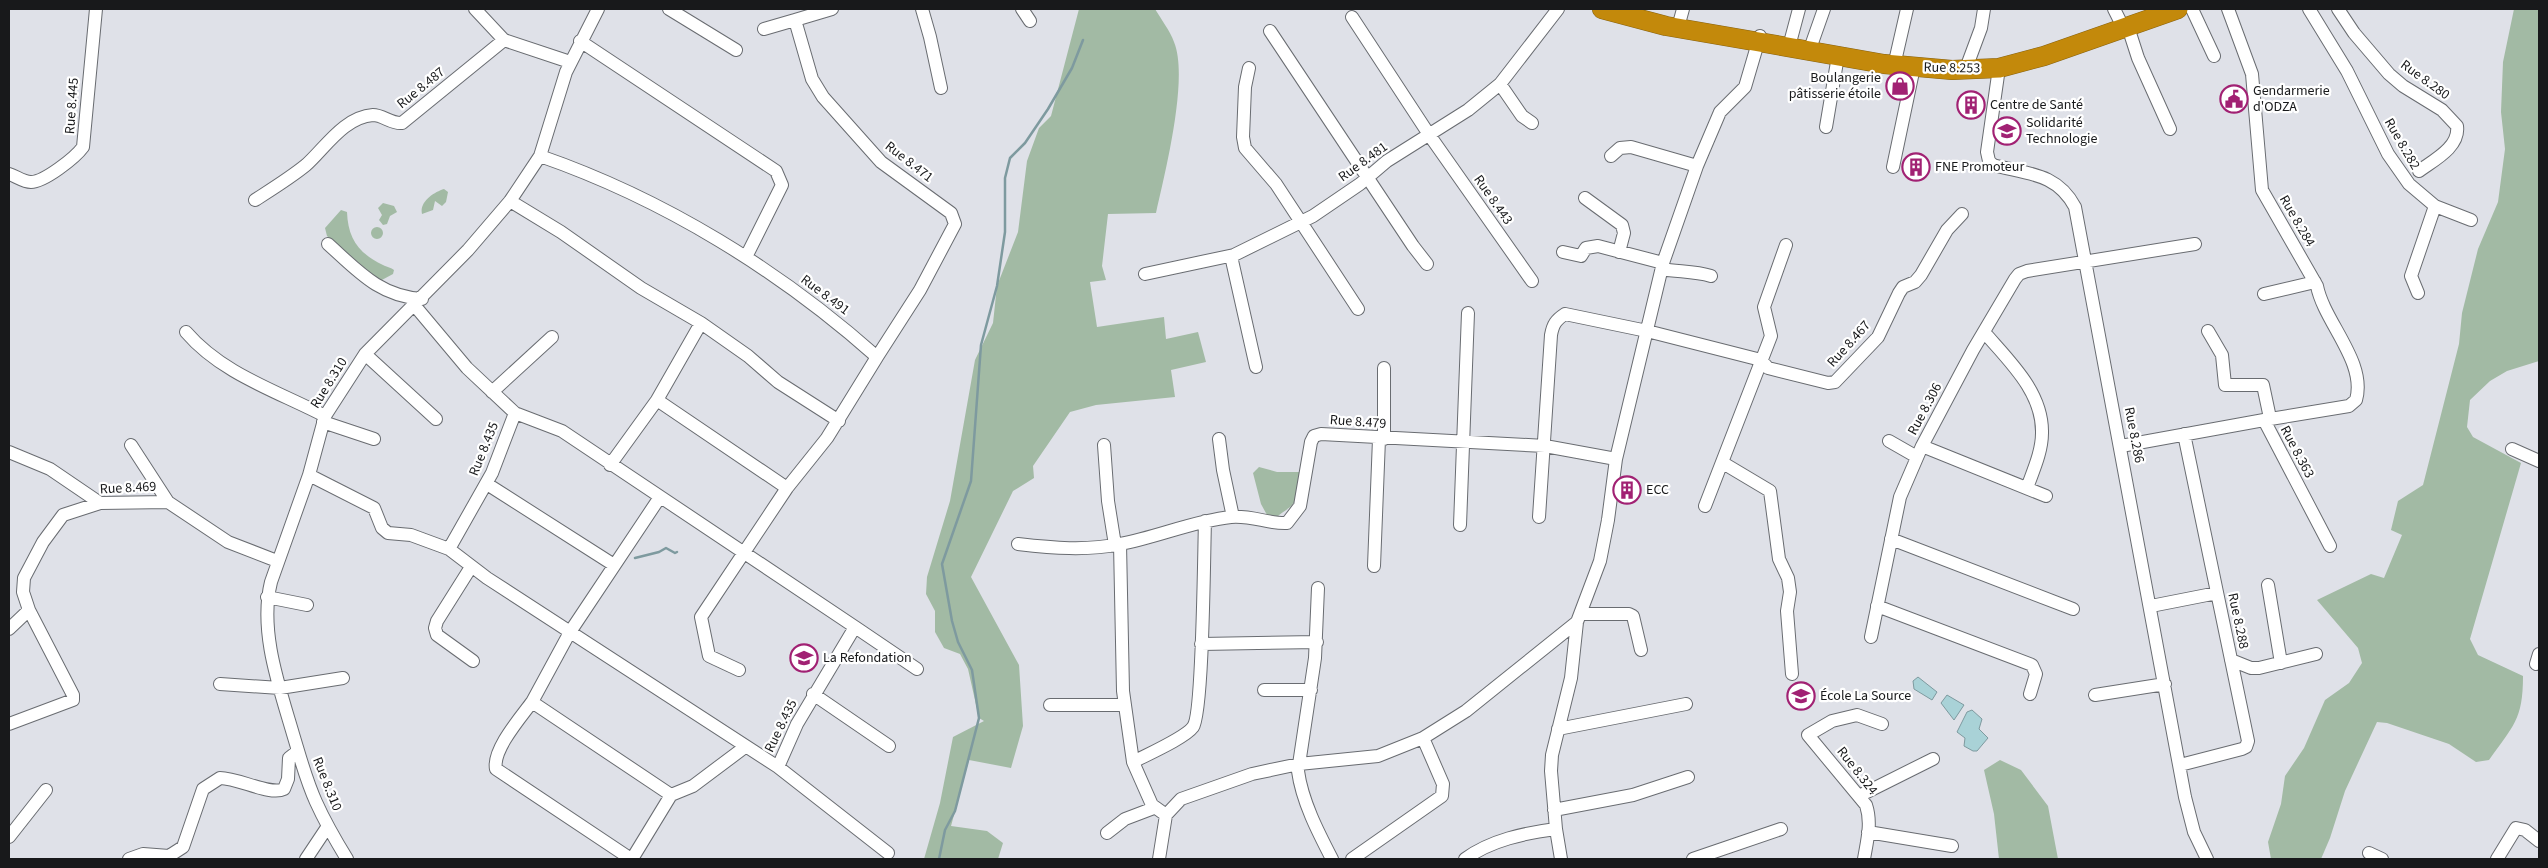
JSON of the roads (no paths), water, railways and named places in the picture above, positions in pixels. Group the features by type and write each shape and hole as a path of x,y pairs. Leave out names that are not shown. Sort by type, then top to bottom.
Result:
{"highway":[{"name":"Rue 8.253","path":"1602,9 1666,26 1760,38 1791,39 1896,57 1968,63 2026,54 2121,20 2160,9"},
{"name":"Rue 8.253","path":"1628,9 1682,14 1760,38 1838,56 1914,67 1952,70 1998,68 2044,56 2121,20 2178,9"}],"street":[{"name":"Rue 8.445","path":"9,174 28,182 36,182 59,168 83,147 96,9"},
{"path":"475,9 504,40 570,62"},
{"name":"Rue 8.310","path":"347,859 328,826 309,785 280,688 268,626 267,597 277,561 310,475 324,419 365,354 418,303 468,250 510,200 540,156 570,62 598,9"},
{"path":"669,9 736,50"},
{"path":"764,29 832,9"},
{"path":"922,9 930,37 940,88"},
{"path":"1022,9 1030,21"},
{"name":"Rue 8.481","path":"1145,274 1231,256 1303,222 1368,178 1387,161 1430,136 1500,84 1558,9"},
{"path":"1791,39 1799,9"},
{"path":"1812,43 1824,9"},
{"path":"1896,57 1907,9"},
{"path":"1968,63 1981,28 1984,9"},
{"path":"2192,9 2214,56"},
{"name":"Rue 8.284","path":"2228,9 2251,69 2262,190 2315,282 2327,313 2350,354 2359,392 2356,400 2349,406 2267,419"},
{"name":"Rue 8.282","path":"2310,9 2347,71 2388,154 2408,184 2435,206 2470,220"},
{"name":"Rue 8.280","path":"2338,9 2354,33 2389,74 2403,86 2442,110 2457,126 2456,140 2446,151 2419,171"},
{"name":"Rue 8.443","path":"1352,17 1430,136 1532,281"},
{"name":"Rue 8.471","path":"795,20 812,79 823,97 881,162 952,213 955,218 955,224 920,290 877,356"},
{"path":"2121,20 2170,129"},
{"path":"1270,31 1413,246 1427,264"},
{"path":"1561,859 1556,829 1551,770 1558,730 1571,678 1579,618 1600,561 1608,520 1616,459 1662,266 1697,166 1720,112 1745,87 1760,38"},
{"name":"Rue 8.487","path":"255,200 305,166 344,128 357,120 375,115 393,123 402,123 504,40"},
{"path":"580,41 776,172 782,185 746,257"},
{"path":"1826,127 1838,56"},
{"path":"1893,167 1914,67"},
{"path":"1249,68 1245,87 1243,143 1303,222 1358,309"},
{"name":"Rue 8.286","path":"1998,68 1987,152 1989,161 1994,165 2052,181 2068,194 2076,207 2180,765 2194,832 2207,859"},
{"path":"1500,84 1522,116 1532,123"},
{"path":"1611,156 1620,148 1631,147 1697,166"},
{"name":"Rue 8.491","path":"540,156 628,190 746,257 835,319 877,356"},
{"path":"1585,198 1622,225 1624,233 1618,252"},
{"path":"510,200 561,232 641,288 701,323 748,356 778,382 839,421"},
{"path":"2418,293 2412,276 2435,206"},
{"name":"Rue 8.467","path":"1545,446 1551,334 1553,326 1565,314 1647,331 1761,360 1768,368 1828,383 1836,382 1878,337 1903,287 1915,282 1921,275 1947,230 1962,214"},
{"path":"328,244 379,288 418,303"},
{"name":"Rue 8.306","path":"1871,637 1900,497 1919,452 1984,332 2019,274 2195,244"},
{"path":"1705,506 1724,463 1771,336 1764,307 1786,245"},
{"path":"1563,252 1581,256 1586,248 1591,246 1618,252 1685,273 1695,271 1711,276"},
{"path":"1231,256 1256,367"},
{"path":"2264,294 2315,282"},
{"name":"Rue 8.435","path":"418,303 442,342 515,413 562,431 610,465 855,627 813,694 778,767 471,567 449,549 486,484 515,413"},
{"path":"1460,525 1468,313"},
{"path":"610,465 657,400 701,323"},
{"path":"2208,331 2222,355 2225,385 2263,385 2267,419"},
{"path":"186,332 200,349 226,368 324,419 374,439"},
{"path":"1984,332 2020,373 2037,408 2042,432 2040,450 2027,488"},
{"path":"492,392 552,337"},
{"path":"365,354 436,419"},
{"path":"739,670 709,656 701,617 787,488 839,421 877,356"},
{"path":"1374,566 1382,439 1384,368"},
{"path":"657,400 787,488"},
{"name":"Rue 8.363","path":"2121,446 2267,419 2330,546"},
{"name":"Rue 8.479","path":"1018,544 1072,550 1118,545 1205,521 1233,517 1260,518 1282,524 1290,521 1300,506 1311,442 1314,436 1321,434 1382,439 1545,446 1616,459"},
{"name":"Rue 8.288","path":"2180,765 2246,747 2248,741 2184,434"},
{"path":"1219,439 1223,470 1233,517"},
{"path":"1889,441 2046,496"},
{"path":"131,445 168,502"},
{"path":"1104,445 1118,545 1124,705 1133,762 1154,808 1166,815"},
{"path":"1540,517 1545,446"},
{"path":"2512,449 2539,461"},
{"path":"11,457 50,469 100,503"},
{"path":"1724,463 1770,491 1779,559 1788,578 1790,592 1786,612 1792,674"},
{"path":"310,475 374,508 382,528 388,533 411,535 449,549"},
{"path":"486,484 614,565"},
{"path":"660,498 570,632 532,702 504,742 496,758 496,769 632,859 671,795 693,786 745,747"},
{"name":"Rue 8.469","path":"9,724 73,700 73,695 29,610 24,592 24,578 42,542 63,515 100,503 168,502 228,542 277,561"},
{"path":"1133,762 1194,726 1196,720 1201,644 1205,521"},
{"path":"1891,539 2073,609"},
{"path":"471,567 434,628 437,635 473,661"},
{"path":"2268,585 2281,663"},
{"path":"1318,588 1317,642 1299,764 1300,782 1320,836 1332,859"},
{"path":"2151,606 2217,593"},
{"path":"267,597 307,605"},
{"path":"1877,606 2032,664 2036,674 2030,694"},
{"path":"9,629 29,610"},
{"path":"1160,859 1166,815 1181,799 1252,774 1299,764 1378,756 1423,738 1466,711 1579,618 1629,614 1632,616 1642,650"},
{"path":"855,627 918,669"},
{"path":"1201,644 1317,642"},
{"path":"2231,660 2255,668 2316,654"},
{"path":"220,684 280,688 343,678"},
{"path":"2095,695 2166,684"},
{"path":"1264,690 1310,690"},
{"path":"813,694 889,746"},
{"path":"532,702 671,795"},
{"path":"1558,730 1686,704"},
{"path":"1050,706 1124,705"},
{"name":"Rue 8.324","path":"1864,859 1868,832 1868,813 1859,796 1809,738 1809,733 1832,721 1857,716 1882,724"},
{"path":"1352,859 1442,796 1443,784 1423,738"},
{"path":"129,859 143,854 169,856 183,847 203,789 220,778 246,782 273,792 284,789 288,779 289,758 298,751"},
{"path":"1859,796 1933,759"},
{"path":"778,767 888,852"},
{"path":"1554,810 1633,795 1688,777"},
{"path":"9,837 46,790"},
{"path":"1107,833 1125,819 1154,808"},
{"path":"306,859 328,826"},
{"path":"2497,859 2516,828 2525,830 2539,840"},
{"path":"1465,859 1485,848 1524,833 1556,829"},
{"path":"1693,859 1727,854 1781,829"},
{"path":"1868,832 1952,846"},
{"path":"2369,853 2382,859"}],"water":[{"path":"1918,677 1937,692 1932,700 1914,689 1913,681"},
{"path":"1947,695 1964,705 1954,720 1941,703"},
{"path":"1972,710 1982,719 1979,729 1988,738 1977,751 1964,746 1965,738 1957,732 1967,712"}],"waterway":[{"path":"939,859 945,830 955,811 979,718 972,670 958,642 952,621 942,564 971,481 981,345 997,286 1005,232 1005,178 1010,158 1025,143 1048,109 1072,68 1083,40"},
{"path":"635,558 659,552 666,548 675,553 677,552"}],"place":[{"name":"Boulangerie pâtisserie étoile","path":"1900,86"},
{"name":"Gendarmerie d'ODZA","path":"2234,99"},
{"name":"Centre de Santé","path":"1971,105"},
{"name":"Solidarité Technologie","path":"2007,131"},
{"name":"FNE Promoteur","path":"1916,167"},
{"name":"ECC","path":"1627,490"},
{"name":"La Refondation","path":"804,658"},
{"name":"École La Source","path":"1801,696"}]}
